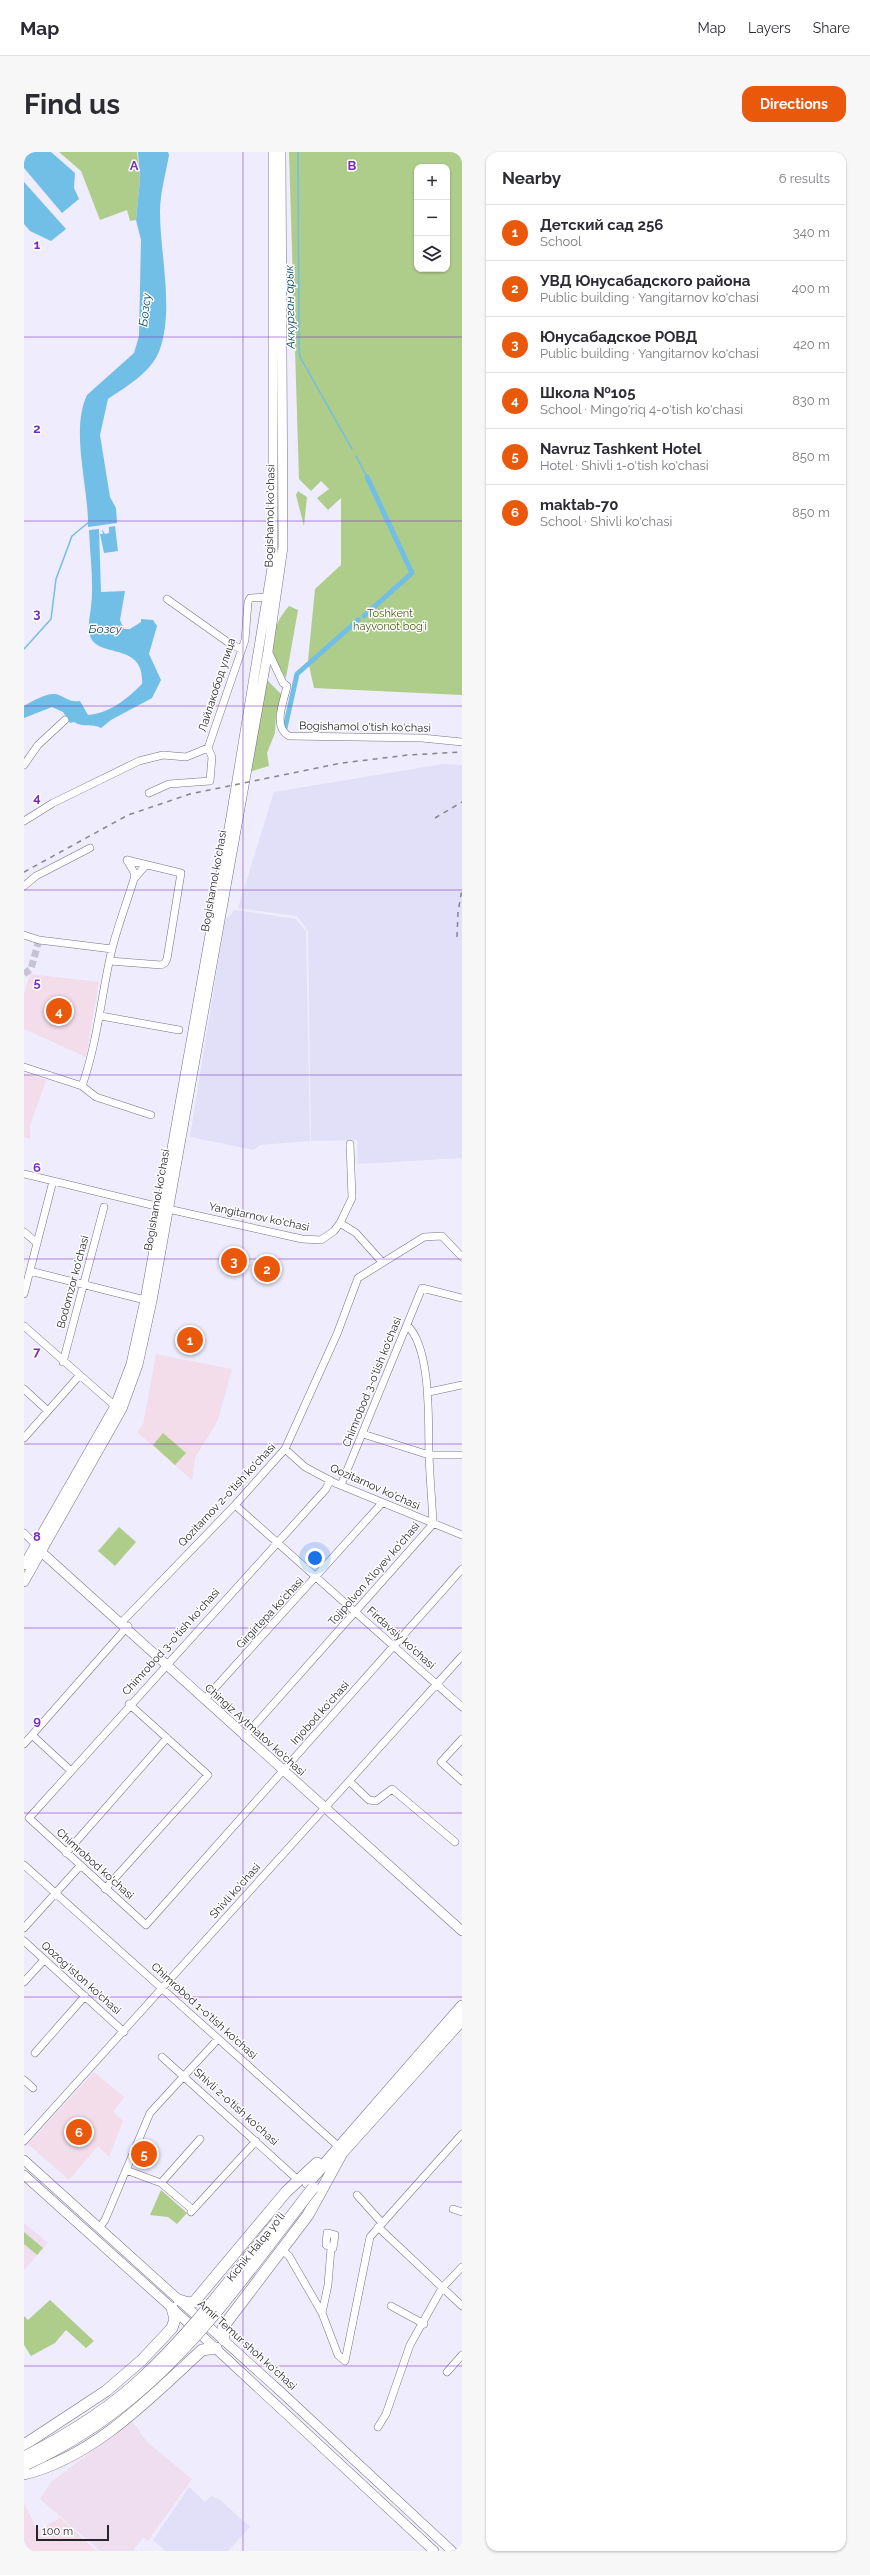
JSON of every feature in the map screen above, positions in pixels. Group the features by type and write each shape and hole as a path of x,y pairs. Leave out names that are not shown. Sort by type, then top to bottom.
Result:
{"highway":[{"name":"Kichik Halqa yo'li","path":"341,2149 462,2006"},
{"name":"Kichik Halqa yo'li","path":"25,2464 81,2436 119,2408 147,2384 210,2318 303,2182 341,2149 462,2020"},
{"path":"190,2361 180,2360 171,2354 167,2344 169,2332 175,2319 176,2304 190,2303 201,2294 225,2265 303,2182 341,2149"},
{"path":"224,2340 222,2330 252,2287 309,2213 341,2149"},
{"path":"225,2265 225,2275 231,2286 242,2292 252,2287"},
{"path":"201,2294 212,2290 224,2295 231,2304 230,2318"},
{"path":"24,2446 106,2391 142,2360 169,2332"},
{"path":"25,2464 55,2463 97,2438 165,2384 202,2350 216,2348"},
{"path":"142,2360 153,2360 163,2364 168,2374 165,2384"}],"main road":[{"name":"Bogishamol ko'chasi","path":"274,152 278,197"},
{"name":"Bogishamol ko'chasi","path":"190,1063 268,651 274,542 279,314 278,197 281,152"},
{"name":"Bogishamol ko'chasi","path":"24,1582 39,1548 115,1406 131,1364 164,1208 272,597"},
{"name":"Bogishamol ko'chasi","path":"24,1565 39,1548 116,1422 129,1392 152,1301 164,1208"},
{"name":"Chingiz Aytmatov ko'chasi","path":"39,1548 284,1769 462,1924"},
{"name":"Chingiz Aytmatov ko'chasi","path":"326,1806 462,1931"},
{"name":"Amir Temur shoh ko'chasi","path":"24,2160 99,2228 176,2304 216,2348 434,2551"},
{"path":"27,2178 38,2173"},
{"name":"Amir Temur shoh ko'chasi","path":"27,2178 176,2304 224,2340 452,2551"},
{"path":"298,2424 306,2416"}],"street":[{"name":"Лайлакобод улица","path":"149,793 169,784 208,783 212,766 212,757 208,748 241,649 248,602 250,598 272,597"},
{"path":"167,599 229,643 241,649"},
{"name":"Bogishamol o'tish ko'chasi","path":"268,651 283,683 287,686 279,722 284,732 289,736 422,738 462,742"},
{"path":"24,765 38,744 65,720"},
{"name":"Лайлакобод улица","path":"24,821 53,803 139,761 163,755 186,757 208,748"},
{"path":"24,886 36,876 90,848"},
{"path":"82,1086 90,1063 101,1016 110,961 112,949 135,874 127,860 181,873 167,959 161,965 110,961"},
{"path":"134,879 146,865"},
{"path":"24,935 39,940 112,949"},
{"path":"101,1016 179,1030"},
{"path":"24,1067 82,1086 96,1097 151,1115"},
{"name":"Yangitarnov ko'chasi","path":"24,1174 164,1208 308,1239 321,1240 334,1231 340,1223 352,1198 350,1144"},
{"path":"24,1294 53,1181"},
{"name":"Bodomzor ko'chasi","path":"63,1362 104,1208"},
{"path":"340,1223 356,1233 382,1262 419,1240 431,1236 442,1236 462,1257"},
{"path":"24,1232 37,1243"},
{"name":"Qozitarnov 2-o'tish ko'chasi","path":"24,1744 124,1625 285,1449 337,1334 358,1278 382,1262"},
{"path":"30,1271 144,1300"},
{"name":"Chimrobod 3-o'tish ko'chasi","path":"341,1485 422,1288 462,1298"},
{"name":"Tojipolvon A'loyev ko'chasi","path":"246,1735 433,1524 429,1455 429,1392 425,1369 413,1331 407,1325"},
{"path":"24,1326 63,1362 115,1406"},
{"path":"24,1438 79,1376"},
{"path":"429,1392 462,1385"},
{"path":"24,1389 48,1410"},
{"path":"363,1434 429,1455 462,1455"},
{"name":"Qozitarnov ko'chasi","path":"285,1449 306,1467 330,1480 462,1535"},
{"name":"Chimrobod 3-o'tish ko'chasi","path":"29,1819 129,1704 326,1488 330,1480"},
{"name":"Girgirtepa ko'chasi","path":"206,1699 317,1578 382,1502"},
{"name":"Firdavsiy ko'chasi","path":"235,1504 394,1648 462,1707"},
{"name":"Chingiz Aytmatov ko'chasi","path":"24,1533 39,1548"},
{"name":"Injobod ko'chasi","path":"146,1925 284,1769 394,1648 462,1569"},
{"name":"Shivli ko'chasi","path":"24,2141 462,1656"},
{"path":"105,1889 208,1775 129,1704"},
{"path":"32,1735 71,1771"},
{"path":"66,1853 167,1738"},
{"path":"462,1740 441,1762 462,1781"},
{"path":"349,1781 369,1800 376,1802 392,1789 455,1842"},
{"name":"Chimrobod ko'chasi","path":"29,1819 146,1925"},
{"name":"Chimrobod 1-o'tish ko'chasi","path":"24,1865 341,2149"},
{"path":"24,1928 80,1866"},
{"name":"Qozog'iston ko'chasi","path":"24,1941 124,2032"},
{"path":"24,1982 44,1960"},
{"path":"35,2053 84,1996"},
{"path":"99,2228 105,2220 150,2113 218,2039"},
{"name":"Shivli 2-o'tish ko'chasi","path":"162,2057 303,2182"},
{"path":"24,2080 33,2088"},
{"path":"282,2250 289,2256 322,2313 332,2334 338,2355 343,2360 347,2359 370,2237 462,2134"},
{"path":"160,2183 200,2138"},
{"path":"126,2170 160,2183 192,2211 256,2141"},
{"path":"357,2195 380,2225 442,2288 462,2306"},
{"path":"453,2209 462,2212"},
{"path":"322,2313 328,2285 331,2248"},
{"path":"378,2426 386,2414 410,2345 424,2324 442,2288 462,2266"},
{"path":"391,2306 424,2324"},
{"path":"447,2372 462,2355"}],"shaded area":[{"path":"443,764 462,765 462,1158 358,1164 357,1140 311,1141 308,931 297,916 238,908 274,792"},
{"path":"235,910 296,919 306,931 310,1141 260,1145 254,1150 190,1137 225,920"},
{"path":"30,974 99,982 86,1057 24,1029 24,994"},
{"path":"24,1073 46,1080 30,1126 30,1139 24,1137"},
{"path":"156,1354 232,1369 218,1420 195,1458 192,1480 137,1432 143,1425"},
{"path":"94,2072 124,2097 113,2112 123,2121 109,2157 98,2146 69,2180 28,2144"},
{"path":"24,2223 48,2243 24,2270"},
{"path":"132,2421 147,2442 192,2479 148,2541 143,2537 133,2551 100,2551 40,2499 51,2482"},
{"path":"189,2487 205,2502 211,2496 219,2499 250,2527 228,2551 166,2551 153,2540"},
{"path":"24,2502 37,2531 60,2518 97,2551 24,2551"}],"green space":[{"path":"59,152 137,152 140,179 136,220 130,221 127,210 100,220 81,171"},
{"name":"Toshkent hayvonot bogʻi","path":"289,152 462,152 462,695 314,688 308,661 315,589 341,565 341,498 328,510 317,498 329,489 321,481 311,491 299,479"},
{"path":"298,491 307,497 304,526 296,495"},
{"path":"289,606 298,610 286,678 274,659 272,653 272,640 281,616"},
{"path":"266,679 283,696 276,714 275,733 267,753 269,766 249,772"},
{"path":"163,1433 186,1453 175,1465 153,1445"},
{"path":"119,1527 136,1542 115,1566 98,1551"},
{"path":"161,2190 187,2213 177,2224 168,2217 150,2215"},
{"path":"24,2232 43,2248 37,2255 24,2244"},
{"path":"50,2300 94,2341 86,2348 66,2330 55,2343 31,2356 24,2345 24,2316 28,2320"}],"water":[{"path":"24,152 51,152 75,173 74,188 79,199 62,213 24,168"},
{"name":"Бозсу","path":"138,152 168,152 169,155 160,205 166,299 164,333 160,349 151,365 131,384 108,399 100,435 110,497 116,508 117,523 88,527 88,511 80,442 82,409 87,395 134,353 139,336 141,240 136,220 140,179"},
{"path":"24,182 66,229 51,241 30,231 24,224"},
{"path":"115,526 118,551 104,553 100,534 103,534 102,529 105,534 109,533 109,527"},
{"name":"Бозсу","path":"99,529 101,592 125,591 120,620 124,629 130,629 141,622 141,619 153,620 157,626 149,654 161,680 152,698 111,720 101,728 81,725 74,722 70,723 63,712 52,707 24,718 24,706 41,697 51,694 59,695 71,701 80,701 88,715 96,714 118,704 142,684 141,671 137,663 131,657 98,645 90,636 89,624 92,568 89,530"}],"waterway":[{"name":"Аккурган арык","path":"298,152 300,357 352,449"},
{"name":"Аккурган арык","path":"356,456 367,477"},
{"path":"364,616 412,573 367,477"},
{"path":"24,649 51,619 56,579 72,536 89,522"},
{"path":"285,728 297,674 358,620"}],"tunnel":[{"path":"24,974 31,969 39,940"}],"railway":[{"path":"24,872 128,815 190,794 342,763 408,755 462,752"},
{"path":"435,818 462,802"},
{"path":"457,937 458,912 462,889"}],"place":[{"name":"Школа №105","path":"59,1011"},
{"name":"Юнусабадское РОВД","path":"234,1261"},
{"name":"УВД Юнусабадского района","path":"267,1269"},
{"name":"Детский сад 256","path":"190,1340"},
{"name":"maktab-70","path":"79,2132"},
{"name":"Navruz Tashkent Hotel","path":"144,2154"}]}
